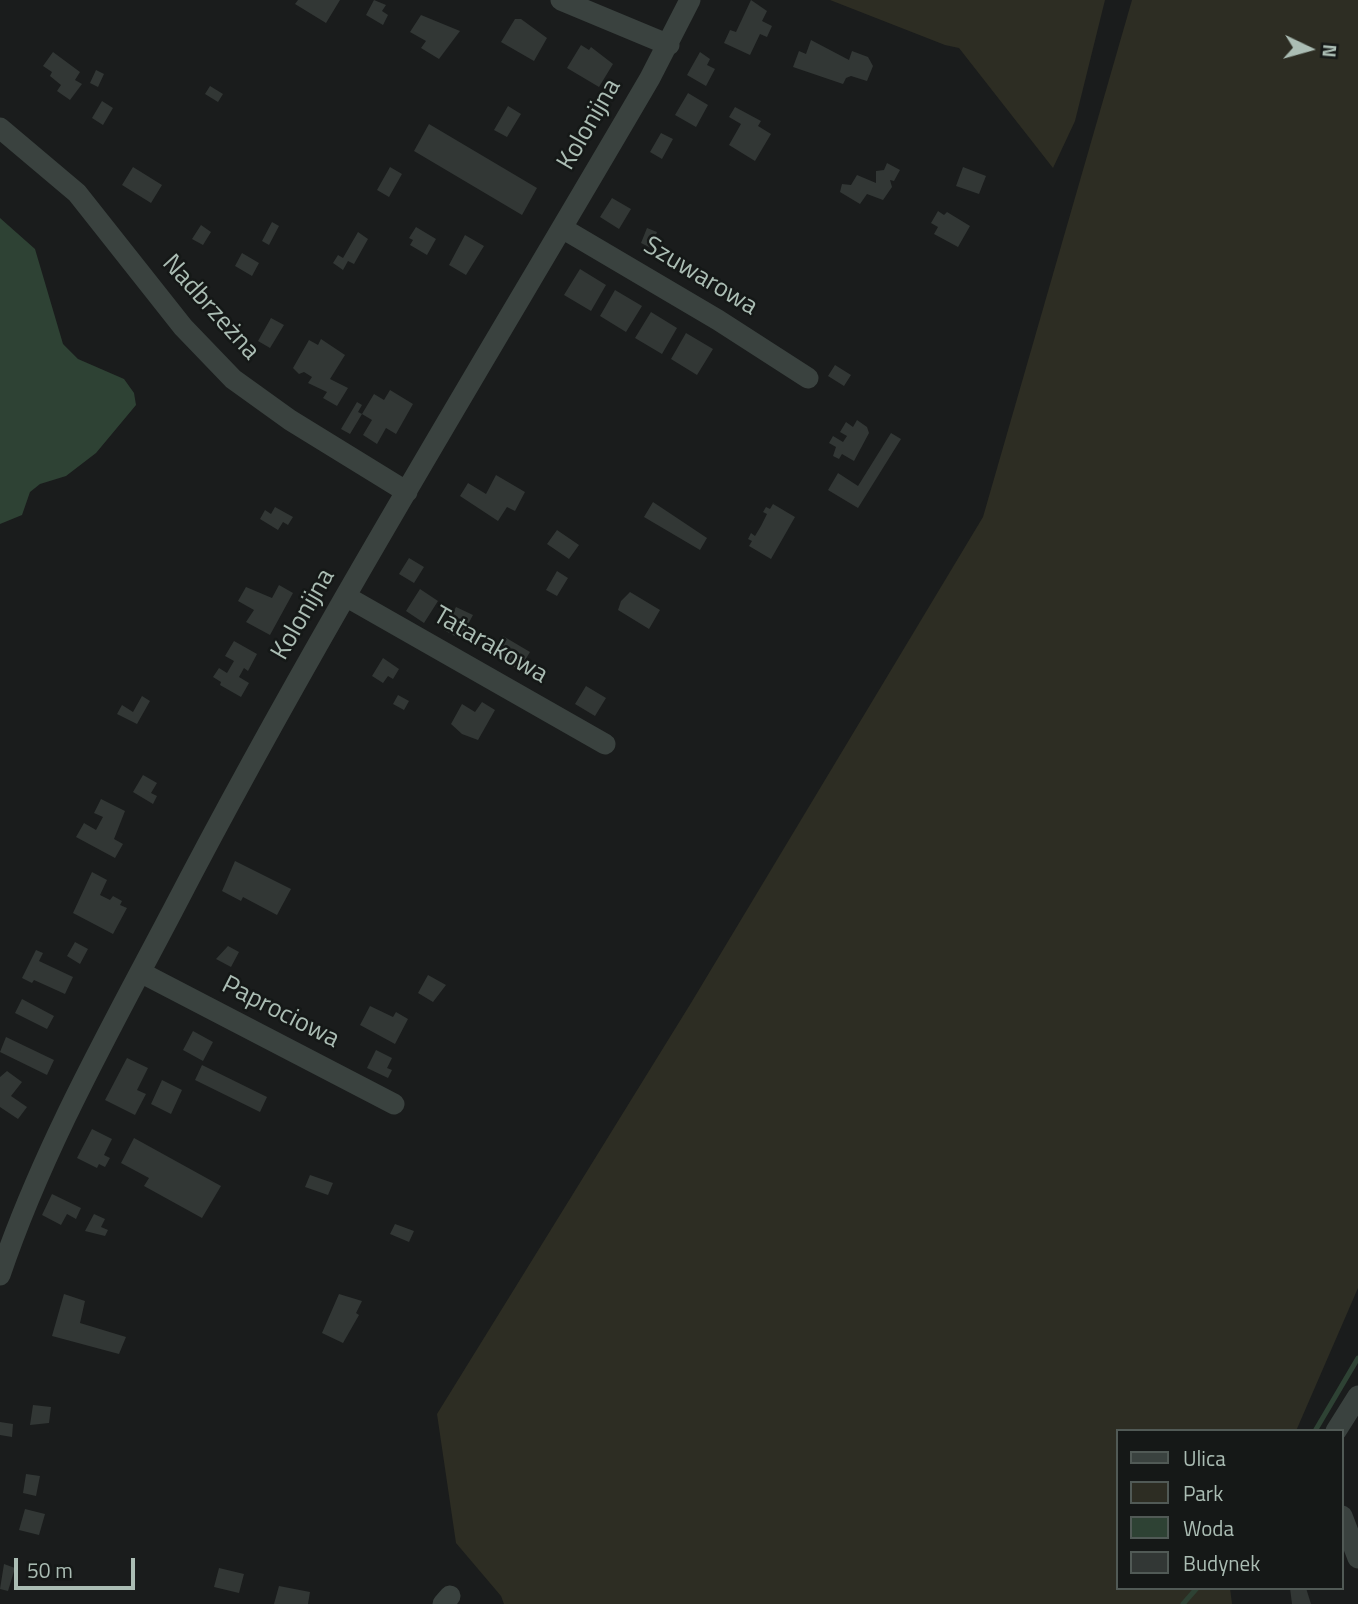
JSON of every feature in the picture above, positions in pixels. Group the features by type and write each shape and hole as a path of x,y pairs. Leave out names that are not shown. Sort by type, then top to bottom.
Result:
{"street":[{"path":"561,0 669,45"},
{"name":"Kolonijna","path":"0,1275 40,1169 243,777 669,45 690,0"},
{"name":"Nadbrzeżna","path":"0,128 77,193 183,327 233,379 290,421 407,492"},
{"name":"Szuwarowa","path":"562,228 718,320 808,377"},
{"name":"Tatarakowa","path":"347,597 605,744"},
{"name":"Paprociowa","path":"141,972 394,1104"},
{"path":"1337,1429 1358,1396"},
{"path":"1344,1521 1356,1549"}],"green space":[{"path":"830,0 1105,0 1075,121 1053,168 959,48"},
{"path":"1132,0 1358,0 1358,1288 1297,1429 1116,1429 1116,1590 1230,1590 1232,1604 504,1604 501,1596 456,1543 437,1414 691,1003 983,517"}],"water":[{"path":"0,218 35,249 63,344 78,359 124,379 134,393 136,405 96,453 66,476 40,484 30,492 22,515 0,524"}],"building":[{"path":"298,0 340,0 326,23 295,4"},
{"path":"374,0 386,5 382,11 388,15 383,25 366,15"},
{"path":"751,0 767,11 762,21 772,26 767,37 760,34 750,55 724,43 730,30 736,32"},
{"path":"421,15 460,31 439,59 421,48 426,41 410,32"},
{"path":"515,19 521,19 547,38 534,61 501,42"},
{"path":"811,40 849,60 852,51 868,57 873,66 867,81 851,76 846,78 843,84 793,67 799,51 806,54"},
{"path":"581,45 589,50 591,47 613,64 599,87 567,68"},
{"path":"53,52 80,72 75,80 82,84 70,100 57,91 61,85 50,76 52,72 43,66"},
{"path":"700,52 710,59 707,65 715,69 706,86 687,75"},
{"path":"96,70 104,74 98,87 90,83"},
{"path":"210,86 223,94 218,102 205,94"},
{"path":"688,93 708,105 696,127 675,115"},
{"path":"102,101 113,108 103,125 92,118"},
{"path":"508,106 521,114 507,137 494,130"},
{"path":"735,107 761,121 758,126 771,134 755,161 729,145 741,124 729,117"},
{"path":"429,124 537,188 522,215 414,151"},
{"path":"661,133 673,139 662,159 650,152"},
{"path":"887,163 900,170 894,181 890,180 892,187 883,200 867,194 860,204 840,192 842,184 851,185 857,175 876,183 876,171 884,170"},
{"path":"133,167 162,185 151,203 122,185"},
{"path":"390,167 402,174 389,197 377,190"},
{"path":"963,167 986,176 979,194 956,186"},
{"path":"612,198 631,209 619,229 600,217"},
{"path":"938,211 944,215 947,212 970,226 958,247 934,234 938,227 931,223"},
{"path":"272,222 279,226 269,245 262,241"},
{"path":"201,225 211,232 203,245 192,239"},
{"path":"416,227 436,239 427,255 410,245 413,240 409,238"},
{"path":"647,228 657,232 651,248 641,243"},
{"path":"358,232 368,239 354,264 348,261 343,270 333,263 338,255 343,258"},
{"path":"465,235 484,246 466,275 449,265"},
{"path":"242,253 259,263 252,276 235,266"},
{"path":"580,269 606,285 591,311 564,295"},
{"path":"615,290 642,306 626,332 600,316"},
{"path":"651,312 677,328 662,354 635,338"},
{"path":"271,318 284,325 270,348 258,341"},
{"path":"686,333 713,349 697,375 671,359"},
{"path":"321,339 345,355 330,379 348,388 337,406 323,398 327,392 308,383 312,377 304,372 299,374 293,368 309,340 318,345"},
{"path":"835,365 851,375 844,386 828,376"},
{"path":"390,390 413,404 396,434 386,428 377,444 363,435 372,420 362,414 374,394 384,400"},
{"path":"357,402 362,405 358,412 362,414 350,434 341,429"},
{"path":"857,420 867,427 869,433 854,461 842,454 839,459 833,456 836,447 829,443 833,436 843,442 847,436 840,432 846,422 853,427"},
{"path":"891,433 901,439 858,508 828,490 838,473 858,486"},
{"path":"496,475 525,492 515,511 507,507 498,521 460,496 468,483 486,494"},
{"path":"653,502 707,538 700,550 644,517"},
{"path":"773,504 795,517 771,559 749,546 752,541 748,539 751,533 755,536 761,526 767,514 763,512 766,507 770,509"},
{"path":"275,507 293,517 288,525 283,522 278,530 260,519 265,510 271,514"},
{"path":"557,530 579,545 569,559 547,544"},
{"path":"409,558 424,567 414,583 399,574"},
{"path":"557,571 568,578 557,596 546,590"},
{"path":"279,585 293,593 270,635 246,622 254,610 238,601 246,587 272,598"},
{"path":"420,589 438,601 424,623 406,611"},
{"path":"630,592 660,610 649,629 618,610 621,601"},
{"path":"456,607 473,615 460,639 444,630"},
{"path":"503,636 530,652 519,670 492,653"},
{"path":"234,641 257,654 248,671 244,668 239,677 249,683 241,697 220,685 221,682 213,677 219,668 227,673 234,661 225,656"},
{"path":"383,658 399,669 393,679 388,676 383,683 372,676"},
{"path":"586,686 606,698 595,716 575,704"},
{"path":"398,695 409,701 404,710 393,704"},
{"path":"142,696 150,701 137,724 117,714 122,705 133,712"},
{"path":"482,702 495,710 478,740 462,734 451,724 462,704 475,712"},
{"path":"143,775 157,783 151,793 157,796 153,804 133,792"},
{"path":"101,799 125,811 114,839 123,844 115,858 76,837 84,823 96,830 103,817 94,813"},
{"path":"235,861 291,889 277,915 243,897 241,901 222,891"},
{"path":"92,872 107,880 100,895 110,900 113,896 122,901 120,905 127,908 113,934 73,913"},
{"path":"75,942 88,949 80,964 67,956"},
{"path":"228,946 239,952 231,967 216,959"},
{"path":"36,950 43,953 39,961 73,977 65,994 34,980 32,983 22,978"},
{"path":"428,975 446,985 433,1002 418,993"},
{"path":"22,999 54,1016 47,1029 15,1013"},
{"path":"370,1006 393,1017 396,1012 408,1019 395,1044 360,1025"},
{"path":"193,1031 213,1042 203,1061 183,1050"},
{"path":"6,1037 54,1060 47,1075 0,1052"},
{"path":"376,1050 392,1058 387,1068 392,1070 388,1078 367,1068"},
{"path":"127,1058 148,1068 137,1090 146,1094 135,1115 105,1100"},
{"path":"202,1065 267,1097 260,1112 195,1080"},
{"path":"7,1071 22,1082 11,1096 27,1107 18,1119 0,1107 0,1077"},
{"path":"162,1080 182,1090 171,1114 151,1104"},
{"path":"92,1129 112,1139 104,1155 110,1158 105,1167 99,1164 97,1168 77,1158"},
{"path":"134,1138 221,1186 202,1218 144,1186 149,1178 121,1163"},
{"path":"310,1175 333,1183 328,1195 305,1187"},
{"path":"52,1194 81,1208 76,1219 67,1214 61,1225 42,1215"},
{"path":"94,1214 105,1219 101,1227 108,1230 105,1236 85,1231"},
{"path":"395,1224 414,1231 409,1242 390,1234"},
{"path":"64,1294 85,1301 80,1323 126,1337 119,1354 52,1336"},
{"path":"339,1294 362,1301 356,1313 359,1315 343,1343 322,1333"},
{"path":"33,1405 51,1407 49,1423 30,1425"},
{"path":"0,1422 13,1424 12,1437 0,1435"},
{"path":"26,1474 40,1476 36,1496 23,1493"},
{"path":"25,1509 45,1514 39,1535 19,1530"},
{"path":"4,1564 15,1568 8,1591 0,1589"},
{"path":"219,1568 244,1574 239,1593 214,1587"},
{"path":"279,1586 310,1592 308,1604 274,1604"},
{"path":"1290,1590 1307,1590 1311,1604 1292,1604"}],"waterway":[{"path":"1316,1429 1358,1358"},
{"path":"1183,1604 1195,1590"}]}
